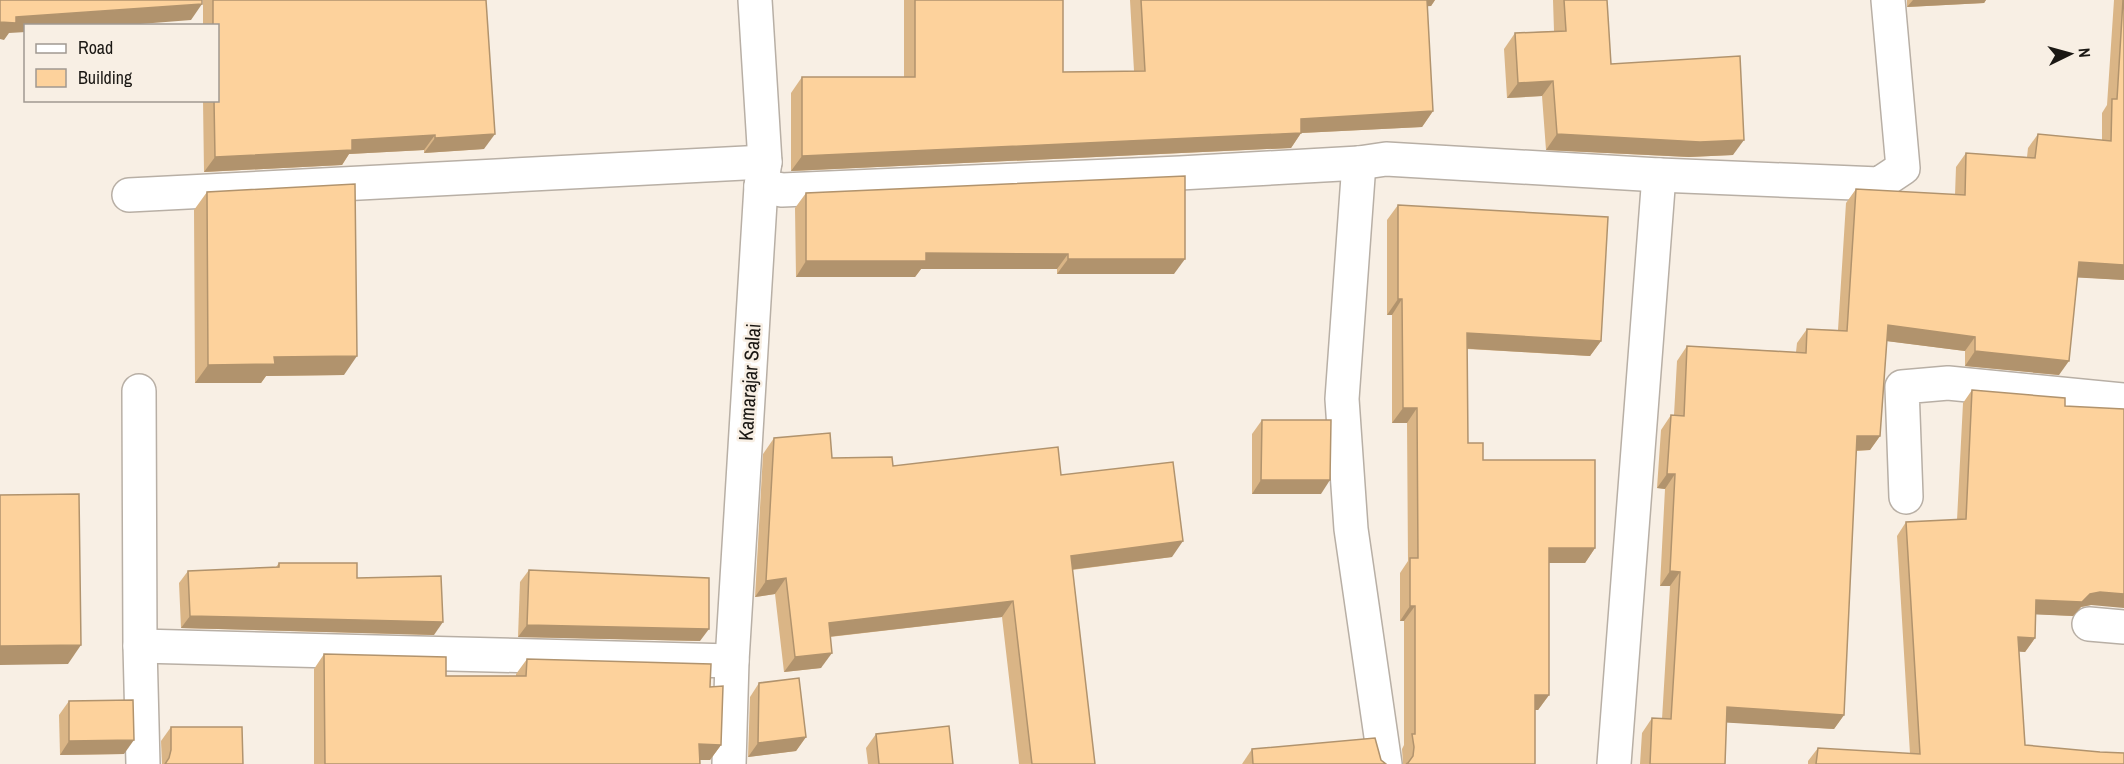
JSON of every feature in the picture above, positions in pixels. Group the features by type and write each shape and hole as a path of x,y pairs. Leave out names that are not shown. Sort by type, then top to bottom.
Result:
{"street":[{"name":"Kamarajar Salai","path":"729,764 732,662 763,174 755,0"},
{"path":"129,195 763,174 782,190 1168,174 1359,163 1386,159 1659,175 1880,184 1903,168 1888,0"},
{"path":"1359,163 1342,399 1351,529 1385,764"},
{"path":"1614,764 1659,175"},
{"path":"1906,497 1902,387 1948,383 2124,400"},
{"path":"140,391 140,646 144,764"},
{"path":"2089,624 2124,627"},
{"path":"140,646 732,662"}],"building":[{"path":"0,0 202,0 202,4 16,17 16,23 0,22"},
{"path":"213,0 486,0 495,134 352,140 352,150 215,157 214,102 219,102 219,24 213,24"},
{"path":"915,0 1063,0 1063,72 1145,71 1141,0 1427,0 1433,111 1301,119 1301,133 802,156 802,77 915,77"},
{"path":"1564,0 1607,0 1611,64 1740,56 1744,140 1700,142 1557,134 1553,81 1518,83 1515,33 1566,31"},
{"path":"2123,0 2124,265 2079,262 2069,361 1975,351 1975,337 1888,325 1880,436 1857,436 1844,715 1727,707 1725,764 1650,764 1652,718 1671,719 1680,572 1670,571 1675,474 1667,474 1671,415 1684,416 1687,346 1806,353 1807,329 1847,331 1856,189 1965,195 1966,153 2035,158 2038,134 2111,141 2112,99 2117,99"},
{"path":"1185,176 1185,259 1068,259 1068,254 926,253 926,261 806,261 806,193"},
{"path":"355,184 357,356 274,357 275,364 208,365 207,192"},
{"path":"1398,205 1608,217 1601,341 1467,333 1468,443 1483,443 1483,460 1595,460 1595,548 1549,548 1549,695 1535,695 1535,764 1406,764 1413,756 1412,734 1415,734 1415,606 1410,606 1410,558 1418,558 1417,408 1403,408 1402,299 1398,299"},
{"path":"1972,390 2065,398 2065,406 2124,409 2124,594 2100,592 2090,594 2082,602 2036,600 2035,638 2018,637 2025,745 2124,753 2124,764 1816,764 1818,748 1920,754 1906,522 1966,519"},
{"path":"1262,420 1331,420 1330,480 1261,480"},
{"path":"830,433 832,458 892,457 893,466 1058,447 1061,475 1173,462 1183,541 1071,556 1095,764 1032,764 1013,601 829,623 832,653 795,657 786,578 766,581 774,438"},
{"path":"79,494 81,645 0,646 0,495"},
{"path":"279,563 357,563 357,578 441,576 443,622 190,616 188,571 279,567"},
{"path":"529,570 709,578 709,629 527,625"},
{"path":"324,654 446,657 446,676 526,676 527,659 711,664 710,687 723,686 721,745 699,744 700,764 325,764"},
{"path":"799,678 806,737 758,743 759,683"},
{"path":"133,700 134,740 69,741 69,701"},
{"path":"949,726 953,764 879,764 876,734"},
{"path":"171,727 242,727 243,764 165,764 171,750"},
{"path":"1375,738 1381,760 1386,764 1253,764 1252,749"}]}
